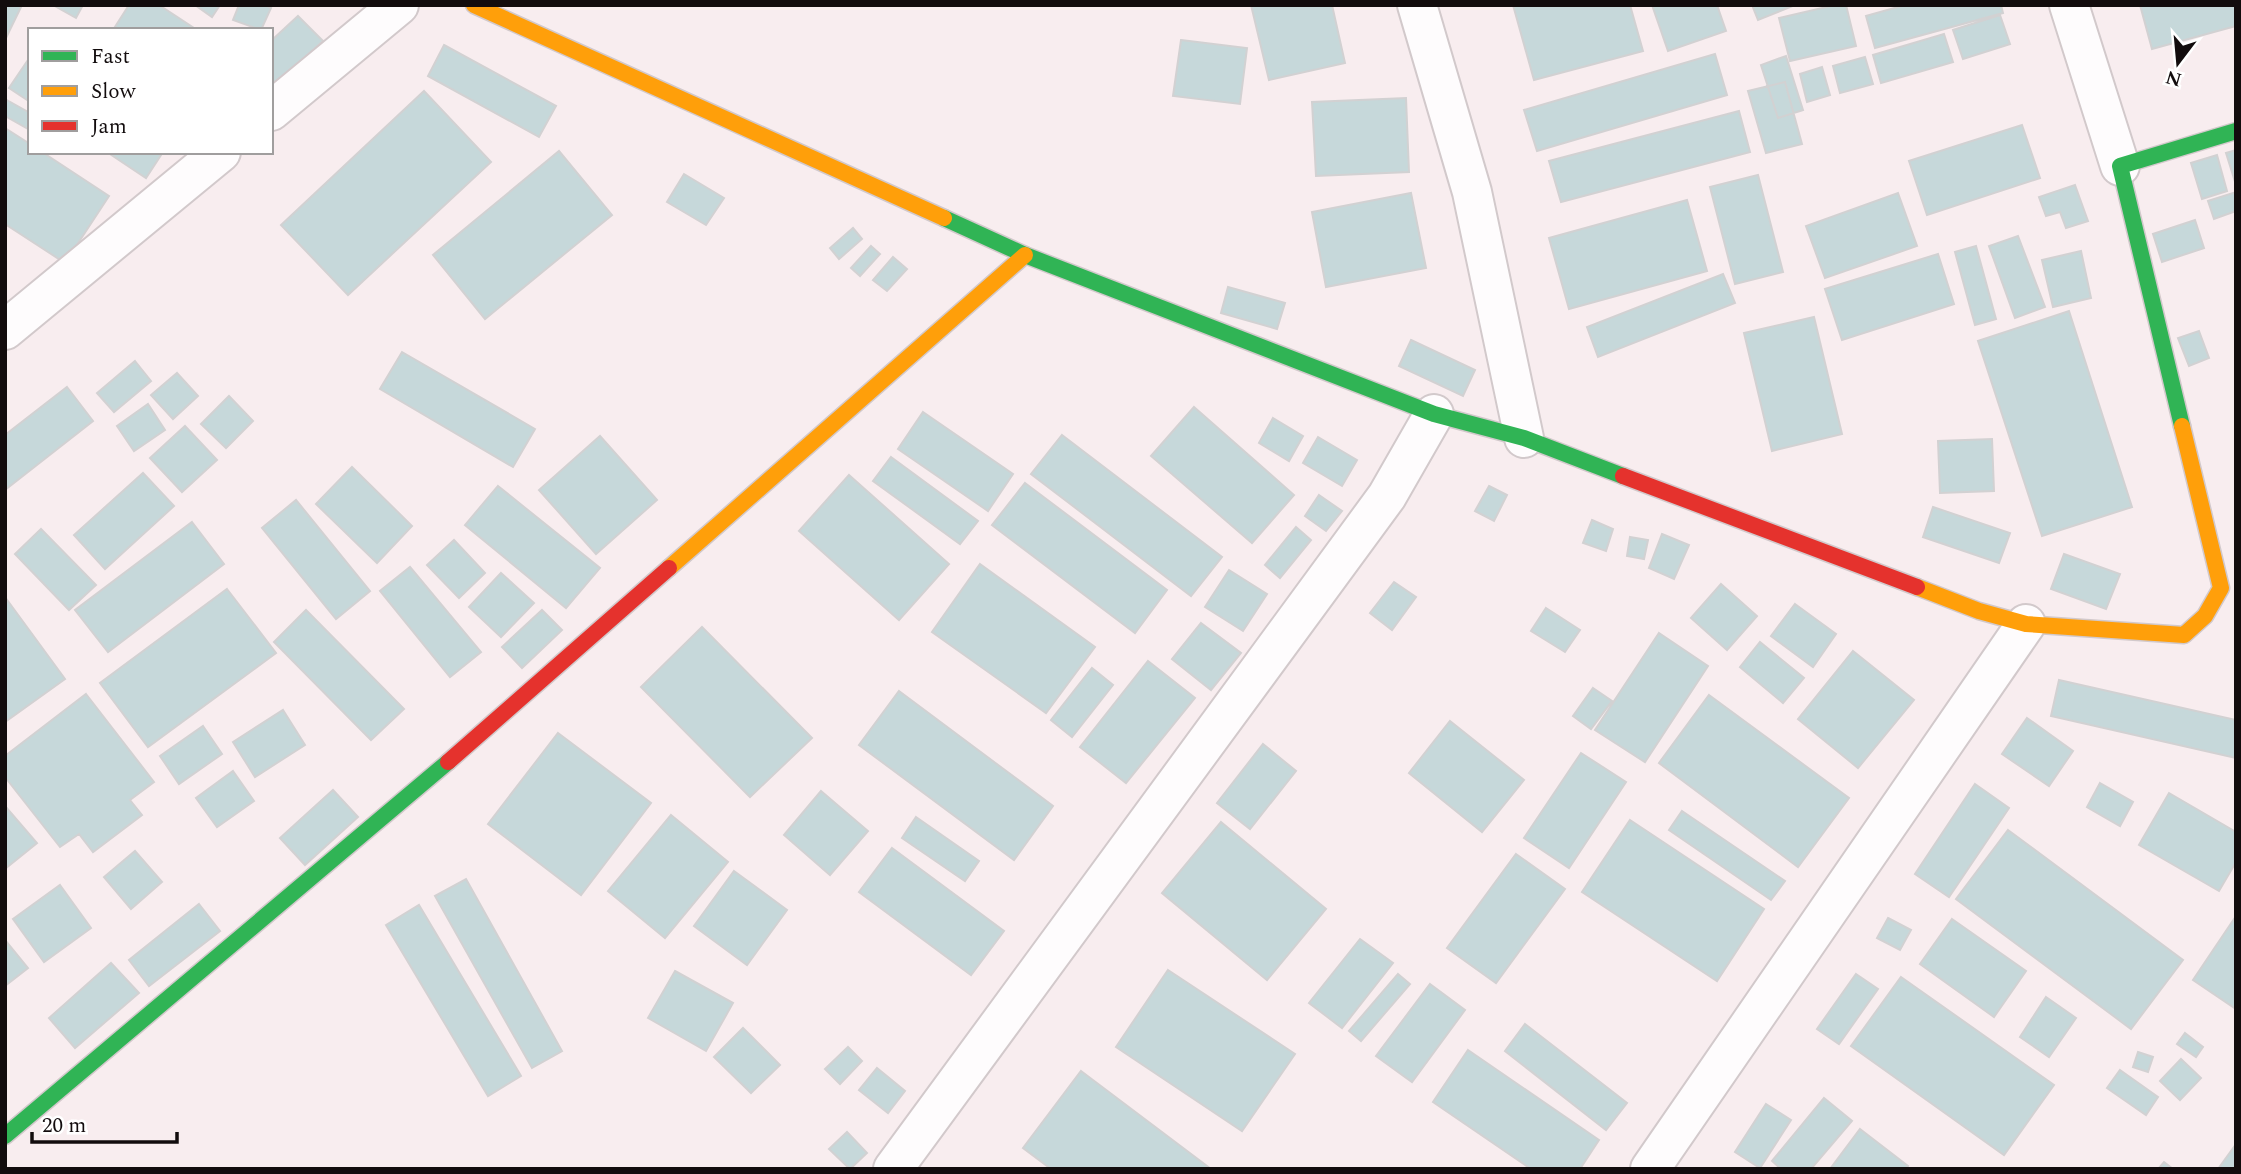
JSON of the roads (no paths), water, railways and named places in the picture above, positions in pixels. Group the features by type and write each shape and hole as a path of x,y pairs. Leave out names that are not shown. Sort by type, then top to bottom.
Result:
{"street":[{"path":"273,109 399,5"},
{"path":"474,5 1026,255 1434,414 1524,438 1979,611 2026,624 2185,635 2205,616 2221,588 2120,166 2069,5"},
{"path":"1417,5 1472,192 1524,438"},
{"path":"2120,166 2236,131"},
{"path":"5,330 219,154"},
{"path":"5,1136 450,760 1026,255"},
{"path":"894,1169 1387,496 1434,414"},
{"path":"1650,1169 2026,624"}]}
